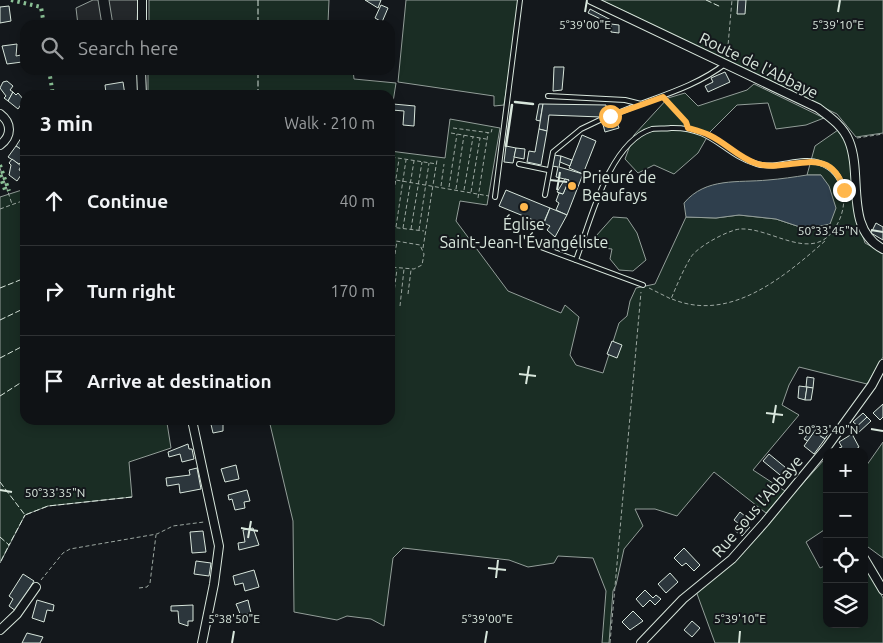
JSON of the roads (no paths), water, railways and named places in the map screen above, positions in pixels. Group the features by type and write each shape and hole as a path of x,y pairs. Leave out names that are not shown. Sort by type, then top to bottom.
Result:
{"street":[{"path":"142,0 142,20"},
{"name":"Route de l'Abbaye","path":"590,0 818,108 842,127 849,140 857,202 866,237 883,249"},
{"path":"141,75 142,90"},
{"path":"0,114 10,126 9,134 0,145"},
{"name":"Rue sous l'Abbaye","path":"828,448 872,385 883,364"},
{"path":"193,425 219,546 214,584 202,643"},
{"name":"Rue sous l'Abbaye","path":"641,643 683,599 732,559 823,455"},
{"path":"868,565 883,590"},
{"path":"0,630 17,614 36,587"}],"lane":[{"path":"494,197 520,0"},
{"path":"607,118 663,97 714,72 725,64"},
{"path":"548,96 625,100 641,104"},
{"path":"545,195 548,170 553,152 581,128 602,120"},
{"path":"576,260 616,158 631,142 652,129 688,128 710,136 755,163 769,166 807,160 819,163 829,167 841,178 844,190"},
{"path":"519,164 548,170"},
{"path":"530,243 643,285"}],"water":[{"path":"821,175 829,186 836,208 830,224 806,229 776,219 739,215 716,218 686,217 684,203 702,189 712,185"}],"place":[{"name":"Prieuré de Beaufays","path":"572,186"},
{"name":"Église Saint-Jean-l'Évangéliste","path":"524,207"}]}
